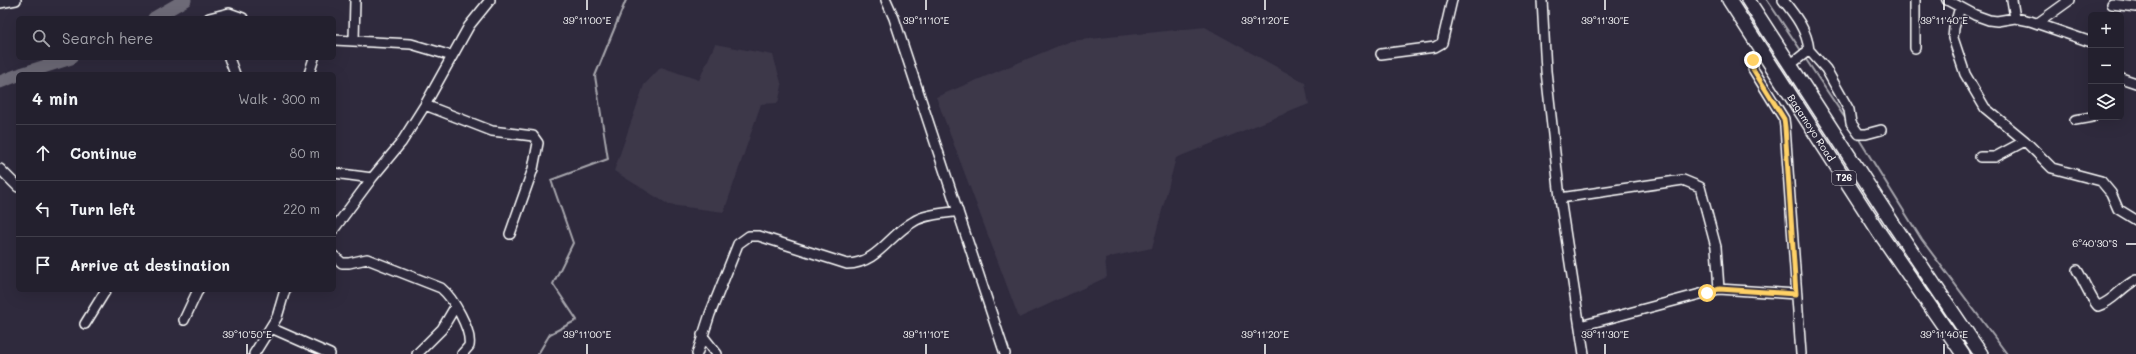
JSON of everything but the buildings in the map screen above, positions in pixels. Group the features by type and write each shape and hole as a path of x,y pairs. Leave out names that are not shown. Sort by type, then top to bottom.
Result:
{"highway":[{"name":"Bagamoyo Road","path":"1728,0 1875,225 1963,354"},
{"name":"Bagamoyo Road","path":"1748,0 1894,225 1981,354"}],"street":[{"path":"0,3 16,0"},
{"path":"354,40 355,0"},
{"path":"336,226 372,178 401,143 425,105 469,26 490,0"},
{"path":"886,0 894,18 1005,354"},
{"path":"1381,54 1435,47 1442,43 1452,0"},
{"path":"1542,0 1546,71 1560,198 1584,354"},
{"path":"1783,0 1800,23 1808,39 1809,50 1826,69 1849,110 1851,123 1859,134 1866,134 1881,130"},
{"path":"1915,0 1915,48"},
{"path":"1947,0 1975,16 1997,21 2015,18 2038,23 2088,41"},
{"path":"2012,0 2015,18"},
{"path":"2038,23 2070,0"},
{"path":"2112,4 2136,7"},
{"path":"1960,7 1954,28 1953,38 1965,74 1985,108 2025,141 2052,168 2101,181 2111,193 2114,203 2118,209 2136,220"},
{"path":"217,16 229,13 237,16"},
{"path":"336,40 411,44 452,56"},
{"path":"1790,65 1809,50"},
{"path":"1762,52 1753,60 1752,66 1784,119 1801,354"},
{"path":"230,60 234,72"},
{"path":"310,72 313,60"},
{"path":"2124,79 2136,83"},
{"path":"425,105 492,131 533,136 538,143 533,169 510,234"},
{"path":"2075,120 2088,118"},
{"path":"1980,157 1995,157 2025,141"},
{"path":"0,169 16,185"},
{"path":"336,173 372,178"},
{"path":"1560,198 1683,180 1695,184 1700,187 1716,247 1719,289"},
{"path":"697,354 702,335 738,244 749,236 759,236 847,264 858,264 872,257 914,221 958,211"},
{"path":"336,258 342,262 349,264 367,259 441,288 448,294 469,336 469,346 462,354"},
{"path":"2078,270 2089,290 2094,304 2098,306 2108,303 2126,285 2136,280"},
{"path":"1580,326 1719,289 1796,294"},
{"path":"85,324 105,292"},
{"path":"184,320 197,292"},
{"path":"254,354 277,317 284,292"},
{"path":"417,354 442,329 455,308"},
{"path":"271,328 330,354"},
{"path":"702,335 717,354"}],"shaded area":[{"path":"1205,27 1305,83 1309,104 1176,158 1152,248 1105,258 1107,277 1019,318 936,97 1070,41"},
{"path":"715,44 773,55 782,86 778,103 761,104 724,212 669,205 614,171 644,85 661,67 699,80"}],"waterway":[{"path":"157,16 185,0"},
{"path":"538,354 550,334 577,320 553,284 573,243 551,180 608,159 595,76 626,0"},
{"path":"1767,0 1802,52"},
{"path":"1805,58 1847,121"},
{"path":"27,72 65,60"},
{"path":"0,82 16,76"},
{"path":"1857,136 1922,240 2007,354"}],"route":[{"path":"1707,293 1719,289 1796,294 1784,119 1777,110 1753,69 1753,60"}]}
